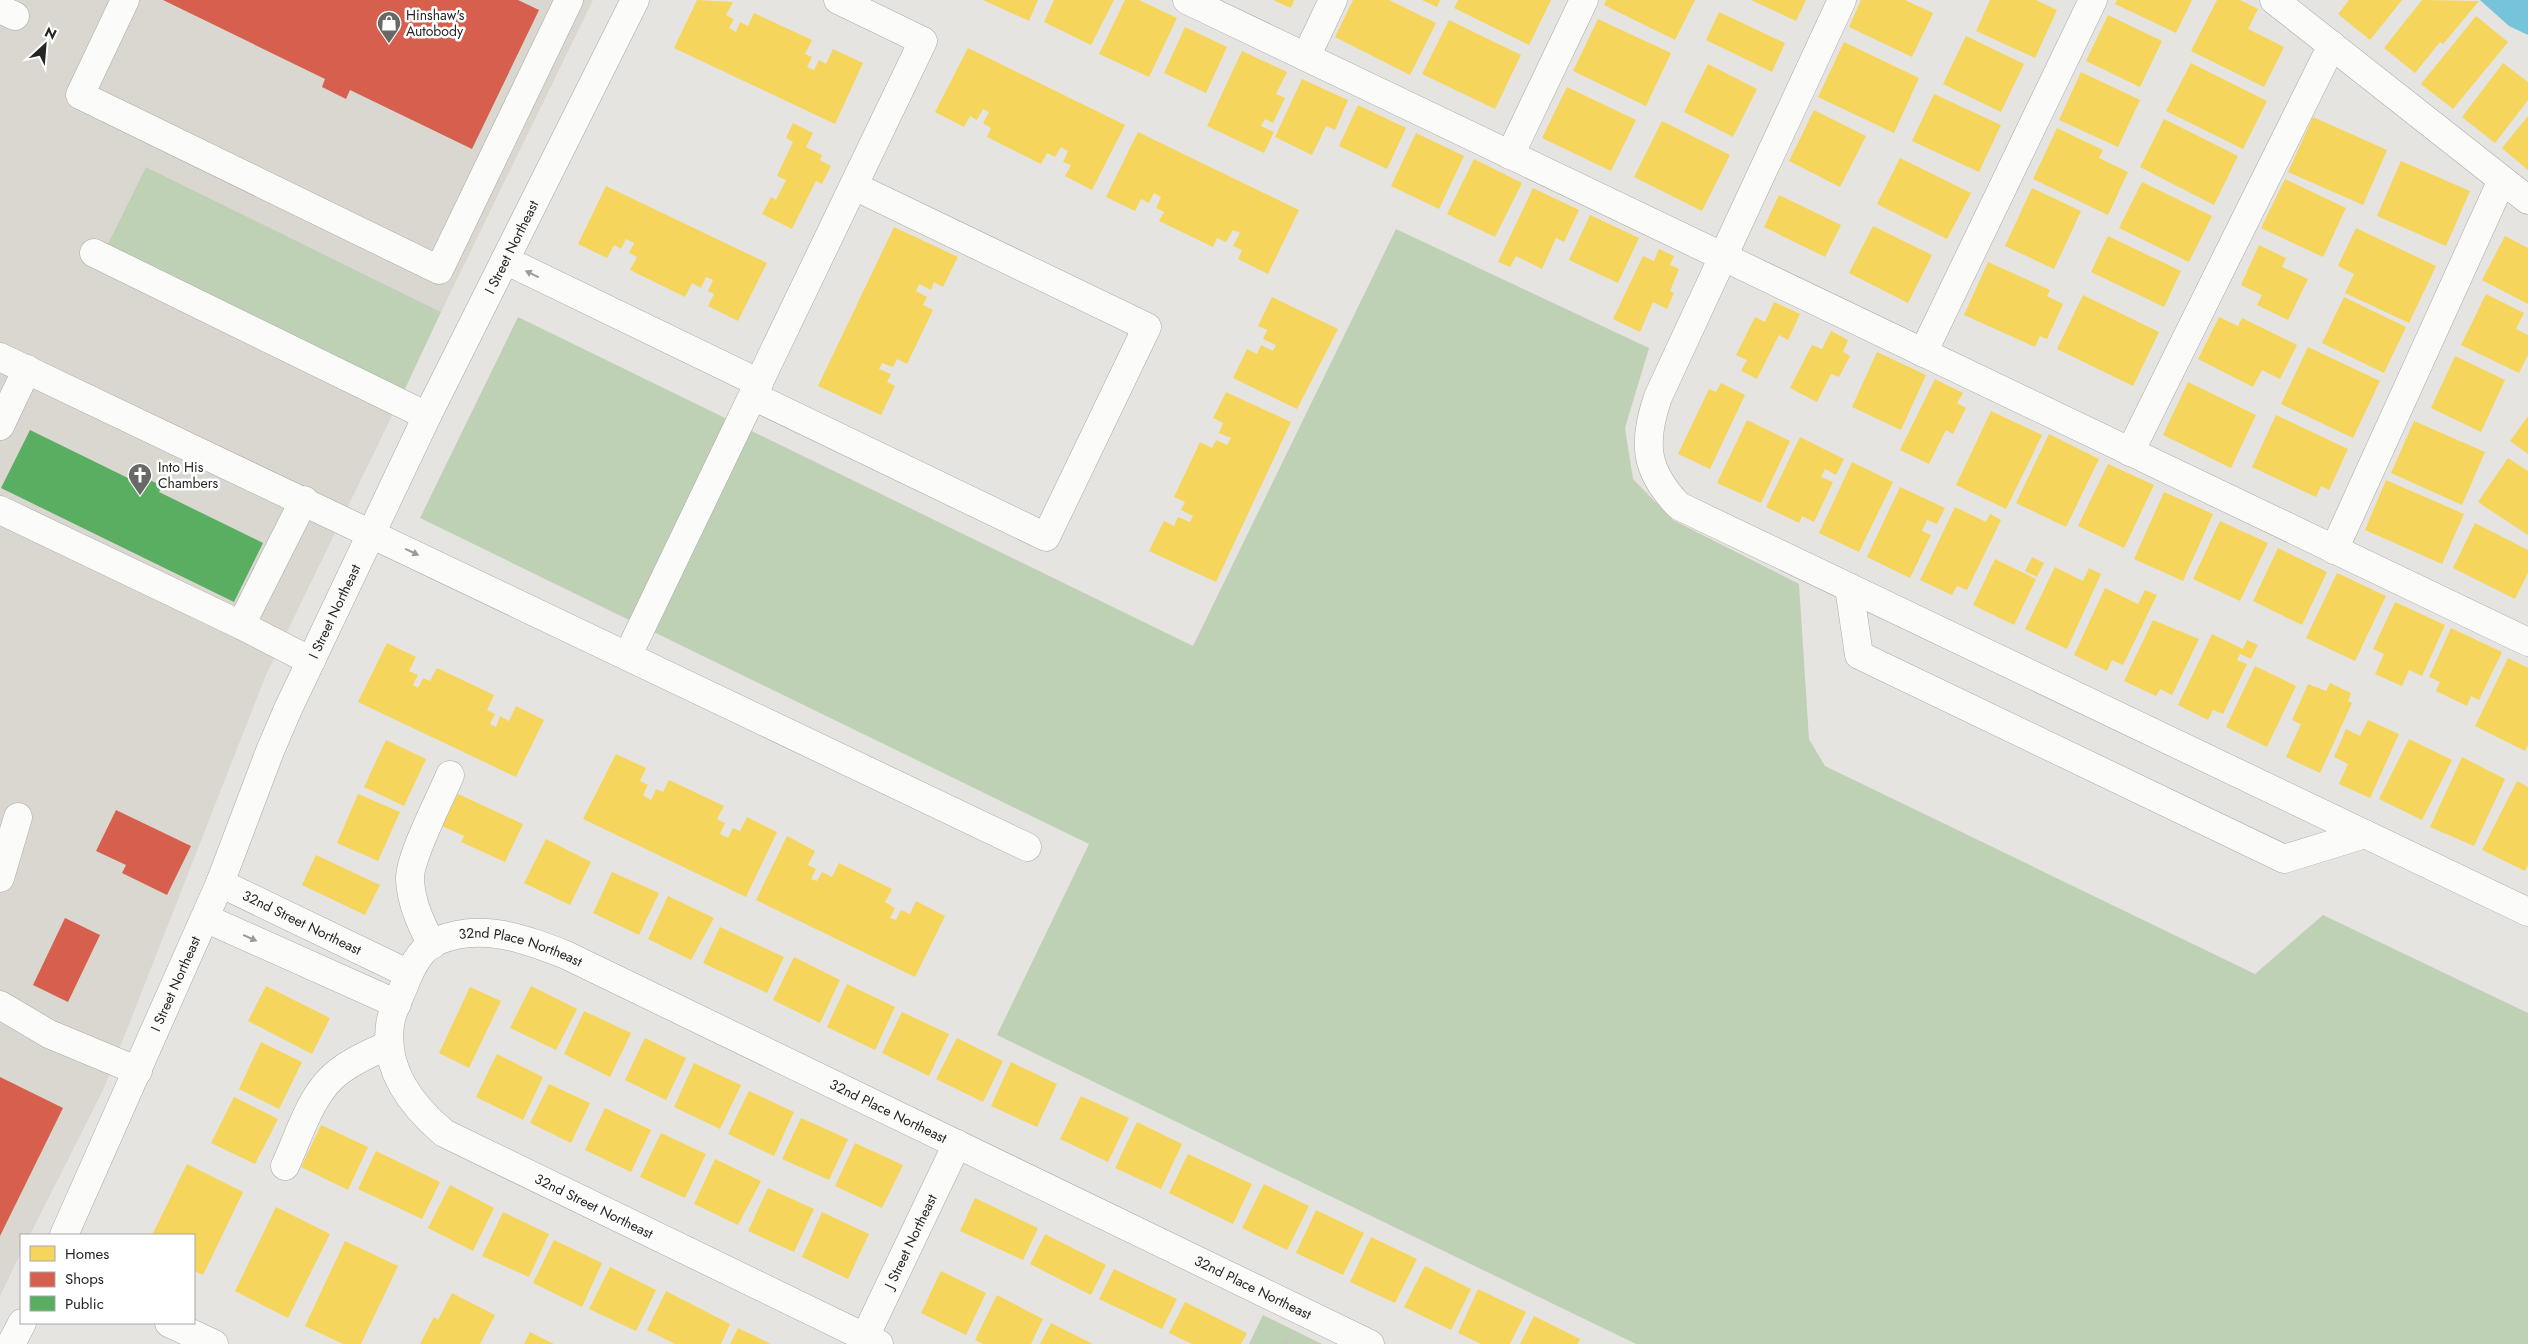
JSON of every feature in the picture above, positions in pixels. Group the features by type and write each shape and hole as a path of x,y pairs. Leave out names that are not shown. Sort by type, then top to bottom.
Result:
{"street":[{"path":"125,0 80,94 439,270 569,0"},
{"name":"I Street Northeast","path":"64,1234 205,918 270,751 311,661 427,416 635,0"},
{"path":"628,655 923,41 838,0"},
{"path":"1187,0 2334,550 2527,640"},
{"path":"1306,57 1333,0"},
{"path":"1510,155 1584,0"},
{"path":"1842,0 1722,256 1650,420 1648,444 1651,464 1662,489 1679,506 2528,912"},
{"path":"1923,352 2093,0"},
{"path":"2274,0 2528,200"},
{"path":"2130,452 2332,45"},
{"path":"2334,550 2502,180"},
{"path":"505,260 1046,537 1147,327 854,186"},
{"path":"94,253 427,416"},
{"path":"0,357 304,500 1027,847"},
{"path":"0,426 27,369"},
{"path":"240,625 304,500"},
{"path":"0,510 311,661"},
{"path":"1849,587 1859,656 2284,858 2365,834"},
{"path":"432,945 417,916 410,878 414,860 450,774"},
{"path":"0,878 18,817"},
{"name":"32nd Street Northeast","path":"220,883 409,974 390,1024 389,1053 397,1078 429,1120 444,1133 872,1341"},
{"path":"205,918 397,1004"},
{"name":"32nd Place Northeast","path":"409,974 421,954 432,945 452,936 474,933 506,934 530,941 566,955 1370,1344"},
{"path":"0,1005 50,1034 138,1071"},
{"path":"285,1166 316,1098 325,1084 339,1071 358,1058 389,1045"},
{"name":"J Street Northeast","path":"872,1341 957,1144"},
{"path":"11,1344 21,1324"},
{"path":"171,1324 214,1344"}],"shaded area":[{"path":"0,0 593,0 441,312 146,167 404,391 266,675 104,1088 31,1234 20,1234 20,1255 0,1296"}],"green space":[{"path":"146,167 441,312 404,391 107,246"},
{"path":"1396,229 1649,348 1625,428 1633,479 1673,520 1799,584 1809,739 1825,766 2255,974 2323,915 2528,1013 2528,1344 1636,1344 997,1035 1089,844 420,518 518,317 1193,646"},
{"path":"1263,1315 1322,1344 1249,1344"}],"water":[{"path":"2480,0 2528,0 2528,35 2509,26"}],"building: Homes":[{"path":"697,0 733,2 726,15 734,19 729,28 736,32 740,22 748,26 754,13 812,40 805,54 812,57 807,67 814,70 819,60 826,64 833,49 863,63 835,124 674,48"},
{"path":"983,0 1038,0 1029,21"},
{"path":"1054,0 1114,0 1091,45 1044,22"},
{"path":"1125,0 1139,0 1177,18 1149,77 1099,54"},
{"path":"1273,0 1294,0 1291,8"},
{"path":"1353,0 1389,0 1436,23 1410,75 1335,37"},
{"path":"1422,0 1440,0 1437,7"},
{"path":"1458,0 1551,0 1529,45 1454,8"},
{"path":"1606,0 1695,0 1675,40 1604,5"},
{"path":"1751,0 1806,0 1796,21"},
{"path":"1861,0 1905,0 1933,13 1912,57 1849,27"},
{"path":"1990,0 2036,0 2057,10 2035,58 1976,31"},
{"path":"2117,0 2192,0 2176,33 2115,4"},
{"path":"2217,0 2240,0 2258,9 2248,29 2284,47 2264,87 2191,51"},
{"path":"2349,0 2402,0 2370,40 2338,14"},
{"path":"2422,0 2479,1 2443,44 2440,42 2415,73 2384,48"},
{"path":"1719,12 1785,43 1772,72 1706,40"},
{"path":"2108,15 2162,41 2140,87 2086,61"},
{"path":"2476,16 2508,42 2453,109 2421,84"},
{"path":"1598,19 1671,53 1646,106 1573,71"},
{"path":"1449,20 1521,55 1495,109 1422,74"},
{"path":"1185,27 1227,47 1206,93 1164,73"},
{"path":"1966,36 2024,64 2001,112 1943,84"},
{"path":"1844,42 1919,78 1894,133 1818,97"},
{"path":"968,48 1125,125 1092,190 1065,176 1071,165 1063,162 1068,151 1061,147 1055,157 1047,153 1041,164 987,137 991,128 983,123 989,112 983,109 977,120 970,116 964,127 935,112"},
{"path":"1242,51 1287,72 1276,94 1285,98 1273,123 1265,119 1261,126 1274,132 1264,153 1207,126"},
{"path":"2191,63 2267,101 2243,149 2166,111"},
{"path":"2503,63 2528,82 2528,100 2495,143 2462,117"},
{"path":"1708,64 1757,89 1733,137 1684,112"},
{"path":"2081,72 2140,100 2118,147 2059,120"},
{"path":"1302,79 1348,100 1335,130 1326,126 1312,155 1275,137"},
{"path":"1567,87 1636,120 1611,171 1542,138"},
{"path":"1934,94 2001,125 1979,172 1912,141"},
{"path":"1358,105 1406,128 1387,169 1339,146"},
{"path":"1814,110 1866,136 1840,187 1789,161"},
{"path":"2528,116 2528,170 2502,148"},
{"path":"2313,117 2387,150 2363,205 2288,172"},
{"path":"2164,119 2238,156 2214,205 2140,167"},
{"path":"1662,121 1730,155 1702,211 1634,177"},
{"path":"793,123 813,133 806,147 822,155 820,160 831,166 822,184 816,181 792,229 762,214 771,197 776,200 786,180 777,176 793,142 786,138"},
{"path":"2057,128 2103,150 2099,158 2128,172 2108,215 2033,179"},
{"path":"1138,132 1299,210 1268,274 1238,259 1242,250 1233,246 1240,233 1233,230 1226,242 1217,238 1213,247 1159,221 1164,212 1156,208 1161,197 1154,193 1149,203 1141,199 1135,211 1106,197"},
{"path":"1416,133 1464,156 1439,209 1391,186"},
{"path":"1900,158 1971,193 1947,239 1877,204"},
{"path":"1474,159 1522,183 1495,237 1447,214"},
{"path":"2401,161 2470,191 2446,246 2377,216"},
{"path":"2285,179 2346,208 2323,257 2261,228"},
{"path":"2142,182 2212,216 2189,262 2119,228"},
{"path":"606,186 767,263 738,321 708,306 714,294 708,291 713,280 706,277 701,288 692,283 685,297 630,270 637,257 629,253 634,243 626,239 621,249 614,245 607,258 578,244"},
{"path":"1533,188 1579,210 1564,242 1556,238 1542,269 1516,256 1510,267 1498,262"},
{"path":"2032,188 2081,211 2054,269 2005,246"},
{"path":"1779,195 1841,225 1825,257 1764,227"},
{"path":"1590,215 1639,238 1618,283 1569,260"},
{"path":"1873,226 1932,255 1908,303 1849,273"},
{"path":"894,227 958,257 943,287 934,282 931,290 919,284 916,291 927,297 923,305 933,310 907,364 897,359 893,367 882,363 879,369 891,374 887,382 895,386 881,415 818,386"},
{"path":"2356,228 2436,266 2409,323 2345,293 2354,274 2338,266"},
{"path":"2108,236 2181,271 2164,307 2091,272"},
{"path":"2505,236 2528,248 2528,304 2482,280"},
{"path":"2259,245 2286,258 2282,267 2308,279 2288,320 2257,305 2262,295 2241,285"},
{"path":"1659,249 1674,256 1670,265 1679,269 1670,291 1674,293 1667,309 1653,302 1640,332 1613,319 1643,256 1654,261"},
{"path":"1988,262 2050,290 2047,296 2063,304 2047,339 2040,336 2035,347 1964,315"},
{"path":"2486,294 2524,313 2516,329 2528,335 2528,355 2519,373 2461,345"},
{"path":"2083,295 2159,332 2133,386 2057,349"},
{"path":"1272,297 1338,329 1297,409 1233,378 1247,349 1257,354 1261,345 1273,351 1276,345 1263,339 1267,330 1258,326"},
{"path":"2344,297 2406,327 2384,373 2322,343"},
{"path":"1774,302 1800,314 1788,340 1779,335 1757,379 1741,371 1747,360 1736,355 1755,317 1765,322"},
{"path":"2219,317 2238,326 2242,318 2297,345 2280,379 2262,370 2253,387 2198,359"},
{"path":"1831,331 1848,340 1843,352 1850,356 1839,377 1831,374 1817,402 1790,388 1812,345 1822,349"},
{"path":"2308,347 2380,381 2353,438 2281,404"},
{"path":"1877,352 1926,375 1901,430 1852,407"},
{"path":"2455,356 2505,380 2481,432 2431,408"},
{"path":"1935,379 1963,393 1957,403 1966,408 1953,434 1946,430 1929,464 1900,450"},
{"path":"2188,382 2256,415 2231,468 2163,435"},
{"path":"1721,383 1745,395 1710,469 1678,454 1709,389 1716,392"},
{"path":"1226,392 1291,422 1216,582 1149,551 1164,521 1174,526 1178,517 1190,522 1193,516 1181,510 1185,502 1174,497 1200,442 1212,448 1216,440 1227,445 1231,438 1219,433 1223,423 1213,418"},
{"path":"1991,411 2042,435 2006,509 1956,485"},
{"path":"2276,415 2348,449 2329,490 2321,486 2316,497 2252,467"},
{"path":"2528,416 2528,454 2510,441"},
{"path":"1747,420 1790,441 1761,503 1717,483"},
{"path":"2414,421 2485,452 2462,505 2391,473"},
{"path":"2049,434 2099,459 2066,527 2016,503"},
{"path":"1800,437 1844,459 1836,475 1825,469 1821,477 1833,482 1814,522 1802,516 1799,523 1766,507"},
{"path":"2508,458 2528,471 2528,535 2478,502"},
{"path":"1852,462 1893,482 1859,552 1819,533"},
{"path":"2108,464 2154,485 2124,548 2078,526"},
{"path":"2386,480 2464,514 2442,564 2365,530"},
{"path":"1900,487 1945,508 1937,524 1927,520 1922,531 1931,535 1910,578 1867,557"},
{"path":"2164,492 2213,514 2183,581 2134,559"},
{"path":"1955,507 1986,522 1990,514 2001,520 1967,590 1957,586 1952,595 1920,580"},
{"path":"2220,521 2268,543 2240,601 2193,579"},
{"path":"2475,523 2528,550 2528,573 2515,599 2453,568"},
{"path":"2278,548 2327,572 2302,625 2253,601"},
{"path":"2032,557 2044,563 2037,577 2025,571"},
{"path":"1995,559 2036,579 2014,625 1973,605"},
{"path":"2055,567 2083,581 2089,568 2101,574 2067,649 2025,629"},
{"path":"2337,573 2386,596 2355,661 2306,638"},
{"path":"2105,588 2138,604 2145,590 2157,595 2123,665 2112,660 2107,671 2074,655"},
{"path":"2395,602 2445,625 2422,676 2409,670 2402,686 2375,674 2384,654 2373,649"},
{"path":"2153,620 2199,639 2172,695 2160,689 2156,696 2124,681"},
{"path":"2451,628 2502,652 2479,700 2471,696 2467,706 2436,691 2440,682 2429,677"},
{"path":"2212,634 2243,649 2247,640 2258,645 2251,659 2240,654 2237,660 2247,664 2223,714 2213,710 2208,720 2178,705"},
{"path":"387,643 416,657 409,671 418,675 413,685 418,688 423,678 430,681 437,668 494,695 487,710 495,714 490,724 496,727 500,716 509,721 516,706 544,720 516,777 358,702"},
{"path":"2508,658 2528,668 2528,745 2525,751 2475,726"},
{"path":"2255,666 2296,686 2267,747 2226,727"},
{"path":"2330,683 2351,693 2348,701 2352,703 2320,773 2286,757 2301,724 2292,720 2308,684 2326,691"},
{"path":"2368,720 2399,734 2370,798 2339,784 2348,764 2334,757 2346,729 2360,736"},
{"path":"2409,739 2452,760 2422,820 2379,799"},
{"path":"386,740 426,759 404,806 364,787"},
{"path":"616,754 646,768 640,781 648,785 643,795 651,800 656,789 663,792 669,780 724,806 717,819 725,823 720,834 728,838 733,828 740,831 747,817 777,832 746,897 583,819"},
{"path":"2462,757 2505,779 2474,846 2430,827"},
{"path":"2517,781 2528,787 2528,865 2525,871 2482,850"},
{"path":"358,794 400,812 378,861 337,843"},
{"path":"458,794 523,824 505,862 461,842 464,836 442,826"},
{"path":"787,836 815,851 808,865 816,869 811,879 817,881 822,872 832,877 839,863 892,889 885,902 895,908 890,918 896,920 901,910 910,914 916,901 945,916 915,977 756,900"},
{"path":"546,839 591,862 570,905 524,883"},
{"path":"316,855 380,885 365,915 302,885"},
{"path":"612,872 659,893 639,935 593,913"},
{"path":"668,896 714,918 691,960 648,939"},
{"path":"720,927 784,957 767,993 703,963"},
{"path":"794,957 840,980 820,1023 773,1000"},
{"path":"847,984 895,1007 875,1050 827,1027"},
{"path":"266,986 330,1018 312,1054 248,1021"},
{"path":"531,986 577,1009 556,1050 510,1028"},
{"path":"470,987 501,1001 469,1068 439,1053"},
{"path":"584,1011 631,1033 610,1077 564,1054"},
{"path":"902,1012 949,1034 929,1076 882,1053"},
{"path":"645,1038 686,1058 666,1100 625,1080"},
{"path":"957,1038 1003,1061 983,1102 936,1079"},
{"path":"261,1042 302,1062 279,1109 239,1089"},
{"path":"497,1054 543,1077 523,1120 476,1097"},
{"path":"1011,1062 1057,1084 1037,1127 991,1106"},
{"path":"694,1063 741,1085 720,1129 674,1107"},
{"path":"549,1084 590,1103 571,1143 530,1123"},
{"path":"749,1091 794,1112 774,1156 728,1134"},
{"path":"1081,1096 1129,1118 1108,1162 1060,1139"},
{"path":"234,1097 278,1119 255,1164 211,1143"},
{"path":"605,1108 651,1130 631,1172 585,1150"},
{"path":"801,1118 848,1139 829,1180 782,1159"},
{"path":"1137,1122 1182,1144 1161,1189 1115,1168"},
{"path":"321,1125 368,1147 348,1190 301,1167"},
{"path":"661,1133 706,1154 685,1198 640,1177"},
{"path":"855,1143 903,1165 882,1208 835,1186"},
{"path":"376,1151 440,1182 422,1219 358,1189"},
{"path":"1188,1154 1252,1184 1233,1224 1169,1193"},
{"path":"715,1159 761,1181 738,1225 694,1204"},
{"path":"187,1164 243,1192 203,1275 195,1271 195,1234 152,1234"},
{"path":"1264,1184 1309,1206 1287,1250 1242,1228"},
{"path":"450,1185 494,1208 473,1251 428,1228"},
{"path":"768,1188 814,1209 794,1252 748,1231"},
{"path":"975,1198 1038,1228 1023,1260 960,1231"},
{"path":"276,1207 330,1234 288,1318 235,1291"},
{"path":"1316,1210 1364,1233 1343,1275 1296,1253"},
{"path":"503,1212 549,1234 529,1277 482,1256"},
{"path":"822,1212 869,1234 848,1279 802,1257"},
{"path":"1045,1234 1106,1265 1091,1295 1030,1264"},
{"path":"1371,1237 1417,1259 1395,1303 1350,1282"},
{"path":"554,1240 602,1263 582,1307 533,1283"},
{"path":"345,1241 398,1266 361,1344 343,1344 305,1326"},
{"path":"1425,1266 1471,1289 1451,1330 1404,1307"},
{"path":"610,1267 656,1290 636,1331 589,1309"},
{"path":"1114,1269 1177,1299 1162,1329 1099,1299"},
{"path":"941,1271 986,1293 966,1335 921,1313"},
{"path":"1478,1289 1526,1312 1510,1344 1481,1344 1458,1333"},
{"path":"666,1291 730,1324 721,1344 675,1344 647,1330"},
{"path":"452,1293 495,1315 480,1344 420,1344 434,1317 438,1320"},
{"path":"997,1295 1043,1319 1031,1344 983,1344 975,1340"},
{"path":"1185,1302 1247,1333 1241,1344 1192,1344 1169,1333"},
{"path":"1534,1316 1580,1339 1578,1344 1520,1344"},
{"path":"1051,1323 1093,1344 1040,1344"},
{"path":"738,1328 771,1344 730,1344"},
{"path":"530,1332 554,1344 524,1344"}],"building: Shops":[{"name":"Hinshaw's Autobody","path":"163,0 518,0 539,10 472,149 350,90 346,99 322,87 325,79"},
{"path":"116,810 191,846 167,895 122,873 126,865 96,851"},
{"path":"65,918 100,935 68,1002 33,985"},
{"path":"0,1077 63,1108 0,1236"}],"building: Public":[{"path":"30,430 132,480 136,473 162,486 159,492 263,543 234,602 1,488"}],"place":[{"name":"Hinshaw's Autobody","path":"389,44"},
{"name":"Into His Chambers","path":"140,496"}]}
